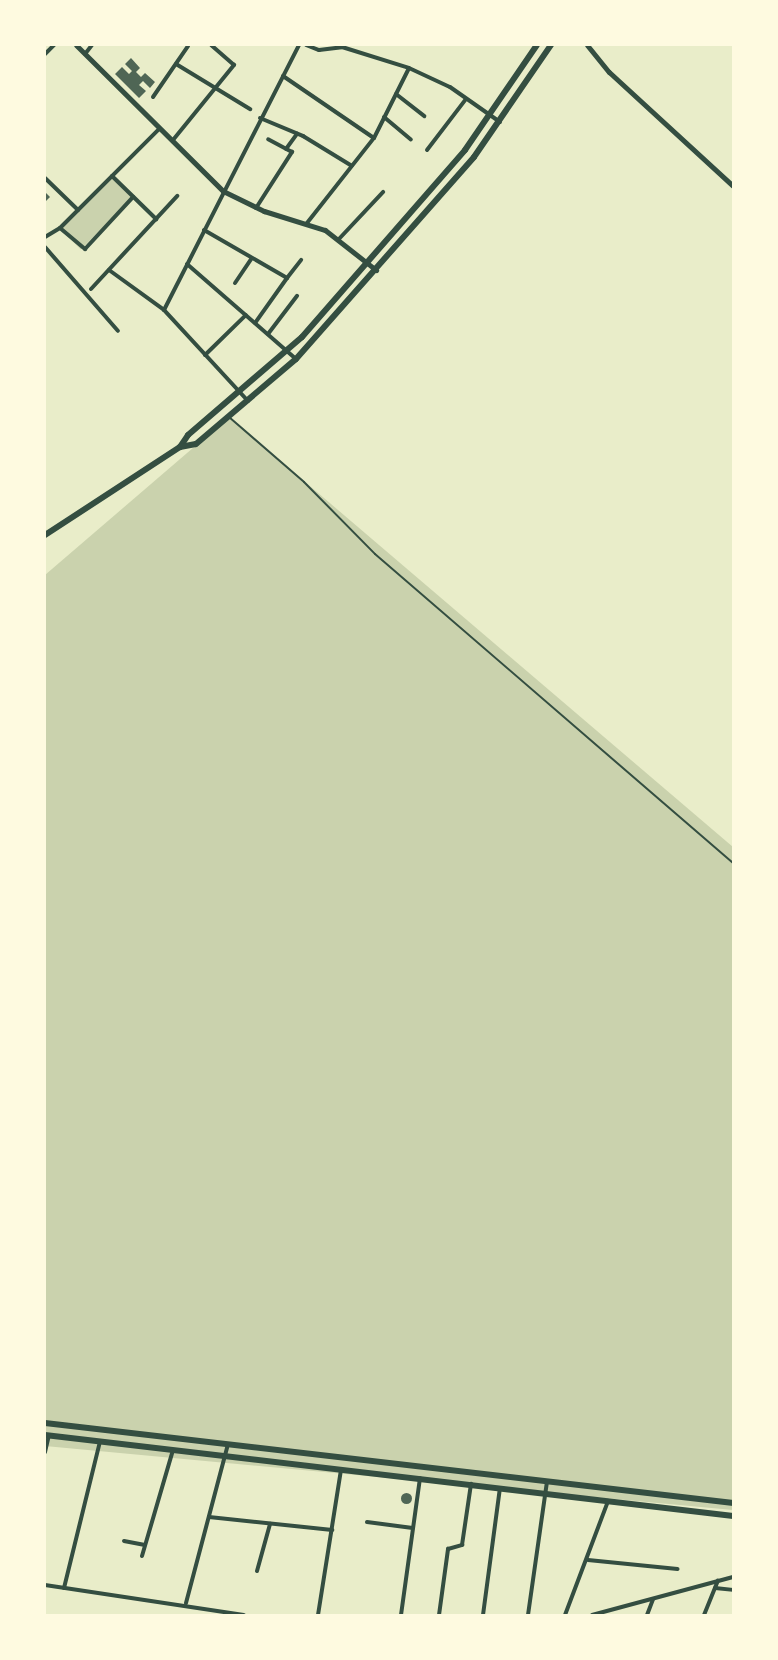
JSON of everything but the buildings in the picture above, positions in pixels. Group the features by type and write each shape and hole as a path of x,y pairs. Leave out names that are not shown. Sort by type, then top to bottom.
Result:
{"main road":[{"path":"180,448 188,435 288,351 367,263 490,115 537,45"},
{"path":"45,535 180,448 196,444 296,359 376,270 500,122 550,45"},
{"path":"45,1423 733,1503"},
{"path":"47,1435 545,1492 733,1516"}],"street":[{"path":"45,54 54,45"},
{"path":"76,45 223,191 256,208 307,223 338,240 376,270"},
{"path":"85,54 92,45"},
{"path":"153,97 187,45"},
{"path":"173,140 217,90 233,60 211,45"},
{"path":"164,310 260,118 299,45"},
{"path":"306,45 319,50 341,46 409,68 466,99 500,122"},
{"path":"588,45 609,72 733,186"},
{"path":"176,64 250,109"},
{"path":"307,223 374,138 409,68"},
{"path":"283,76 374,138"},
{"path":"396,94 424,116"},
{"path":"427,150 466,99"},
{"path":"384,117 411,140"},
{"path":"260,118 297,134 352,166"},
{"path":"45,237 60,228 160,128"},
{"path":"286,149 297,134"},
{"path":"256,208 292,152 268,140"},
{"path":"112,176 156,218"},
{"path":"45,178 78,210"},
{"path":"338,240 383,192"},
{"path":"91,289 177,196"},
{"path":"60,228 85,248 133,197"},
{"path":"204,230 287,278"},
{"path":"45,247 118,330"},
{"path":"235,283 252,258"},
{"path":"255,323 300,260"},
{"path":"187,264 296,359"},
{"path":"109,270 164,310 248,401"},
{"path":"268,334 297,296"},
{"path":"205,355 246,315"},
{"path":"45,1452 47,1435"},
{"path":"64,1588 100,1441"},
{"path":"186,1603 228,1444"},
{"path":"142,1556 173,1450"},
{"path":"318,1615 341,1470"},
{"path":"401,1615 420,1478"},
{"path":"528,1615 547,1480"},
{"path":"439,1615 448,1549 462,1546 471,1484"},
{"path":"483,1615 501,1487"},
{"path":"565,1615 588,1560 608,1501"},
{"path":"210,1517 332,1530"},
{"path":"367,1522 413,1528"},
{"path":"257,1571 270,1524"},
{"path":"124,1541 144,1545"},
{"path":"588,1560 678,1569"},
{"path":"592,1615 733,1577"},
{"path":"704,1615 718,1581"},
{"path":"45,1585 186,1603 244,1615"},
{"path":"715,1588 733,1590"},
{"path":"647,1615 653,1598"}],"lane":[{"path":"229,417 304,482 382,561 733,863"}],"green space":[{"path":"112,176 133,197 81,250 60,228"},
{"path":"229,417 733,847 733,1510 45,1446 45,575"}]}
